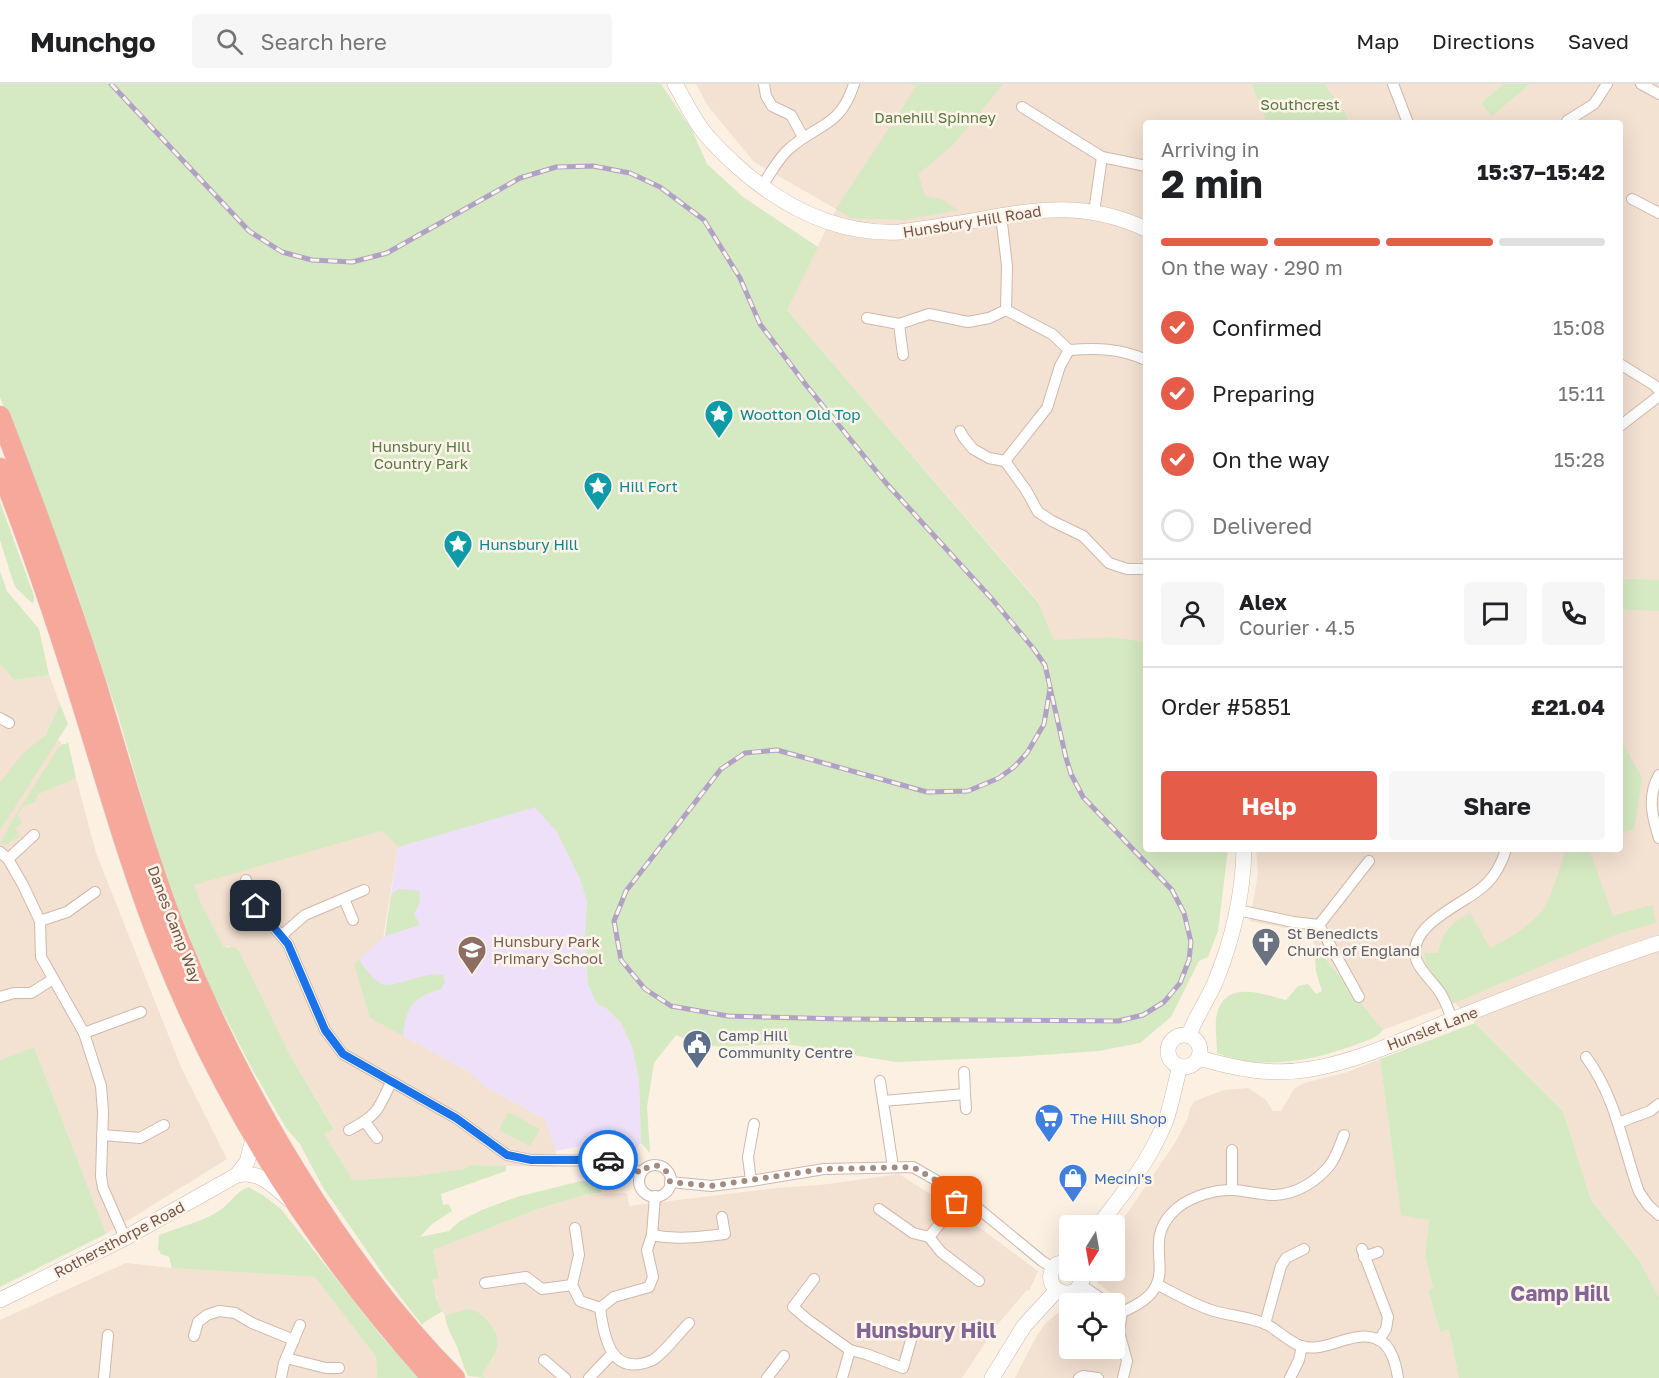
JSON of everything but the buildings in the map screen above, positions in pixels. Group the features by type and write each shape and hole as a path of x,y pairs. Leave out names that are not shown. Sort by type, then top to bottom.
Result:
{"highway":[{"name":"Danes Camp Way","path":"0,416 54,560 155,873 208,1007 257,1102 317,1202 376,1286 455,1378"},
{"name":"Danes Camp Way","path":"0,468 37,566 138,881 162,947 213,1061 254,1136 298,1207 364,1298 432,1378"}],"street":[{"name":"Hunsbury Hill Road","path":"675,84 703,131 727,157 761,187 791,206 821,219 854,229 886,233 1001,215 1061,209 1094,212 1126,220 1143,228"},
{"path":"764,84 766,96 772,106 791,115 803,137"},
{"path":"761,187 786,151 803,137 833,120 846,105 854,84"},
{"path":"1393,84 1407,120"},
{"path":"1570,120 1594,104 1606,84"},
{"path":"1641,84 1659,94"},
{"path":"1022,107 1102,157 1143,165"},
{"path":"1094,212 1102,157"},
{"path":"1632,199 1659,213"},
{"path":"1001,215 1007,266 1006,310"},
{"path":"867,318 899,324 929,314 968,322 989,318 1006,310"},
{"path":"1006,310 1052,334 1069,350 1111,349 1132,353 1143,358"},
{"path":"899,324 903,355"},
{"path":"1005,461 1047,408 1060,366 1069,350"},
{"path":"1623,366 1659,390"},
{"path":"1623,424 1659,396"},
{"path":"960,431 973,449 989,458 1005,461 1023,484 1038,512 1083,536 1109,563 1127,569 1143,569"},
{"path":"1659,775 1652,795 1651,809 1659,838"},
{"path":"34,835 4,856 23,885 40,921 41,957 84,1033 101,1086 100,1166 103,1188 125,1238"},
{"path":"1189,1035 1213,986 1229,945 1238,910 1244,852"},
{"path":"1452,1020 1443,996 1415,956 1417,945 1426,927 1487,884 1505,852"},
{"path":"1319,925 1369,861"},
{"path":"246,880 256,906 282,935 298,962 325,1030 343,1054 456,1118 507,1155 531,1160 621,1163 641,1173"},
{"path":"282,935 304,915 364,890"},
{"path":"40,921 67,912 94,892"},
{"path":"344,899 353,920"},
{"path":"235,915 256,906"},
{"path":"1238,910 1319,925"},
{"path":"1319,925 1359,997"},
{"name":"Hunslet Lane","path":"1199,1058 1240,1070 1275,1072 1311,1069 1360,1056 1659,943"},
{"path":"0,997 14,993 31,993 53,979"},
{"path":"84,1033 141,1012"},
{"path":"1179,1035 1189,1035 1198,1042 1199,1058 1191,1066 1179,1067 1171,1061 1168,1046 1179,1035"},
{"path":"1586,1058 1598,1074 1610,1097 1639,1192 1659,1215"},
{"path":"1106,1215 1142,1168 1152,1150 1175,1091 1179,1067"},
{"path":"964,1072 966,1109"},
{"path":"880,1081 893,1167"},
{"path":"349,1130 378,1112 391,1082"},
{"path":"883,1101 965,1094"},
{"path":"1618,1123 1650,1111 1659,1104"},
{"path":"365,1122 377,1138"},
{"path":"751,1181 748,1157 754,1124"},
{"path":"102,1135 140,1138 164,1125"},
{"path":"237,1175 247,1162 254,1136"},
{"path":"1125,1307 1140,1302 1158,1285 1161,1272 1158,1242 1161,1226 1172,1212 1188,1201 1211,1192 1232,1190 1276,1195 1299,1190 1315,1180 1332,1163 1344,1136"},
{"path":"1232,1150 1232,1190"},
{"path":"649,1166 659,1166 667,1172 670,1182 667,1190 655,1196 645,1193 641,1189 639,1179 641,1173 649,1166"},
{"path":"670,1182 711,1186 824,1169 913,1167 963,1196 1053,1268"},
{"path":"237,1175 246,1173 261,1176 298,1207"},
{"name":"Rothersthorpe Road","path":"0,1299 125,1238 237,1175"},
{"path":"600,1308 614,1297 649,1287 653,1277 647,1250 652,1235 655,1196"},
{"path":"929,1237 963,1196"},
{"path":"879,1209 913,1233 929,1237 941,1252 979,1281"},
{"path":"652,1235 690,1238 725,1234 722,1217"},
{"path":"575,1228 579,1255 572,1285 580,1301 600,1308"},
{"path":"1265,1324 1281,1266 1286,1258 1304,1250"},
{"path":"1378,1252 1363,1253 1388,1317 1386,1329 1379,1340"},
{"path":"1059,1264 1053,1268 1050,1281 1057,1290 1066,1294 1077,1290 1080,1281"},
{"path":"484,1283 526,1277 542,1289 572,1285"},
{"path":"814,1279 793,1307 850,1350 903,1368 911,1340"},
{"path":"1084,1281 1097,1293"},
{"path":"1158,1285 1208,1309 1265,1324 1284,1338 1302,1347 1366,1336 1379,1340 1392,1356 1398,1378"},
{"path":"992,1378 1024,1326 1057,1290"},
{"path":"600,1308 610,1356 620,1367 636,1370 654,1360 689,1323"},
{"path":"194,1336 198,1322 207,1315 219,1311 235,1313 252,1323 294,1340"},
{"path":"281,1378 286,1358 300,1325"},
{"path":"104,1378 108,1335"},
{"path":"1290,1378 1299,1360 1302,1347"},
{"path":"842,1378 850,1350"},
{"path":"1123,1378 1127,1361 1125,1354"},
{"path":"589,1378 610,1356"},
{"path":"767,1378 784,1356"},
{"path":"286,1358 326,1368 339,1368"},
{"path":"544,1360 565,1378"},
{"path":"1079,1378 1083,1376 1098,1378"}],"shaded area":[{"path":"696,84 909,84 916,87 920,84 1503,84 1481,103 1492,115 1530,84 1659,84 1659,1298 1641,1263 1591,1200 1563,1111 1455,1003 1383,1030 1305,932 1250,921 1258,873 1256,852 1623,852 1623,120 1143,120 1143,642 1112,637 1054,641 1038,601 787,310 836,209 754,162 708,106"},
{"path":"0,664 14,680 49,675 60,704 45,735 60,741 76,778 96,853 181,1067 227,1159 106,1234 34,1047 0,1060"},
{"name":"Hunsbury Park Primary School","path":"535,806 557,832 580,879 587,902 585,937 588,985 597,1004 606,1008 621,1023 633,1048 639,1079 641,1143 635,1150 624,1137 556,1151 545,1119 484,1086 468,1071 370,1018 354,964 385,936 398,847"},
{"path":"382,831 398,847 370,1018 468,1071 484,1086 545,1119 556,1151 556,1167 471,1165 464,1169 416,1176 353,1180 324,1134 334,1128 291,1057 241,955 228,946 224,947 193,885"},
{"path":"1380,1059 1401,1214 1429,1220 1425,1256 1433,1288 1428,1290 1440,1332 1449,1330 1459,1378 1015,1378 1037,1335 1045,1324 1059,1312 1059,1359 1125,1359 1125,1293 1110,1293 1098,1281 1125,1281 1125,1216 1175,1143 1195,1101 1224,1090 1248,1088 1266,1100 1273,1111 1281,1111 1294,1089 1304,1083 1348,1072"},
{"name":"Hunsbury Hill","path":"899,1174 960,1213 1038,1271 1029,1291 1027,1290 997,1325 962,1378 486,1378 482,1375 494,1357 495,1330 482,1314 467,1309 445,1315 439,1308 437,1296 433,1290 432,1279 439,1277 433,1250 538,1209 588,1194 627,1193 629,1206"},
{"path":"126,1263 315,1277 376,1357 377,1378 0,1378 0,1320"}],"green space":[{"name":"Hunsbury Hill Country Park","path":"0,84 661,84 692,130 707,164 743,197 818,247 787,310 1038,602 1054,640 1112,637 1143,642 1143,852 1228,852 1218,931 1208,957 1199,961 1171,1017 1140,1043 1099,1051 896,1062 786,1044 721,1047 695,1043 676,1035 654,1063 647,1107 650,1153 641,1143 639,1079 632,1046 621,1023 606,1008 597,1004 588,985 585,937 587,902 580,879 557,832 535,807 398,847 382,831 194,885 224,947 236,948 241,955 291,1057 334,1129 324,1134 353,1180 416,1176 464,1169 471,1165 506,1166 506,1171 441,1194 443,1205 449,1204 452,1211 432,1224 420,1237 449,1231 460,1221 482,1210 517,1197 581,1181 599,1182 602,1188 601,1193 588,1194 538,1209 433,1250 439,1278 432,1279 442,1311 422,1325 385,1277 322,1186 300,1144 286,1128 251,1067 212,991 165,878 118,715 73,581 0,397"},
{"name":"Danehill Spinney","path":"909,84 1003,84 952,146 918,174 925,196 941,199 958,210 905,220 851,218 836,209 916,87"},
{"name":"Southcrest","path":"1252,84 1324,84 1348,120 1266,120"},
{"path":"1503,84 1530,84 1492,116 1481,103"},
{"path":"0,502 34,596 32,603 15,587 11,575 0,540"},
{"path":"0,571 7,591 39,629 49,675 14,680 0,664"},
{"path":"1623,579 1659,580 1659,611 1623,609"},
{"path":"60,704 68,724 0,830 0,783 24,752 45,736"},
{"path":"68,742 76,778 38,794 35,802 24,806 17,815 22,822 15,829 20,835 6,845 0,844 12,821 57,750"},
{"path":"1623,743 1642,778 1634,829 1623,832"},
{"path":"1565,852 1590,852 1613,916 1652,905 1656,923 1617,934 1454,1003 1427,965 1424,953 1438,953 1448,929 1470,913 1490,948 1535,919 1545,906"},
{"path":"399,889 419,891 420,902 414,914 420,925 385,936 391,895"},
{"path":"1322,954 1383,1030 1377,1036 1321,1056 1286,1062 1251,1062 1217,1053 1216,1019 1220,1006 1226,998 1243,992 1254,992 1286,1000 1298,986 1308,984 1316,994 1322,991 1316,972 1315,956"},
{"path":"359,960 373,978 385,985 434,974 443,975 445,982 441,989 423,996 412,1005 406,1017 403,1036 370,1018 354,964"},
{"path":"1475,1023 1563,1111 1591,1200 1641,1263 1659,1298 1659,1378 1459,1378 1449,1330 1440,1332 1428,1290 1433,1288 1425,1256 1429,1220 1401,1215 1380,1059"},
{"path":"34,1047 106,1234 0,1287 0,1060"},
{"path":"508,1112 540,1129 530,1146 499,1130"},
{"path":"248,1187 281,1209 382,1337 419,1378 377,1378 376,1357 315,1277 172,1268 169,1257 161,1254 158,1249 159,1235 214,1214"},
{"path":"467,1309 484,1316 496,1335 497,1348 482,1375 486,1378 468,1376 447,1325 445,1315"}],"railway":[{"path":"111,84 249,231 282,252 312,260 352,262 387,253 520,178 556,167 593,166 630,173 660,187 704,220 740,278 760,324 806,385 886,483 992,599 1045,665 1066,758 1071,774 1083,797 1172,890 1184,913 1191,942 1189,960 1180,983 1164,1002 1143,1015 1118,1021 728,1016 671,1006 645,989 621,960 614,921 626,891 721,769 745,753 777,750 927,792 968,791 999,778 1027,753 1044,724 1050,689"}],"way so far":[{"path":"608,1160 632,1167 641,1173 649,1166 659,1166 664,1168 670,1176 670,1182 711,1186 824,1169 913,1167 963,1196 957,1202"}],"place":[{"name":"Wootton Old Top","path":"719,440"},
{"name":"Hill Fort","path":"598,512"},
{"name":"Hunsbury Hill","path":"458,570"},
{"name":"St Benedicts Church of England","path":"1266,968"},
{"name":"Hunsbury Park Primary School","path":"472,976"},
{"name":"Camp Hill Community Centre","path":"697,1070"},
{"name":"The Hill Shop","path":"1049,1144"},
{"name":"Mecini's","path":"1073,1204"}],"district":[{"name":"Camp Hill","path":"1560,1293"},
{"name":"Hunsbury Hill","path":"926,1330"}],"route":[{"path":"256,906 288,944 298,962 325,1030 343,1054 456,1118 507,1155 531,1160 608,1160"}]}
